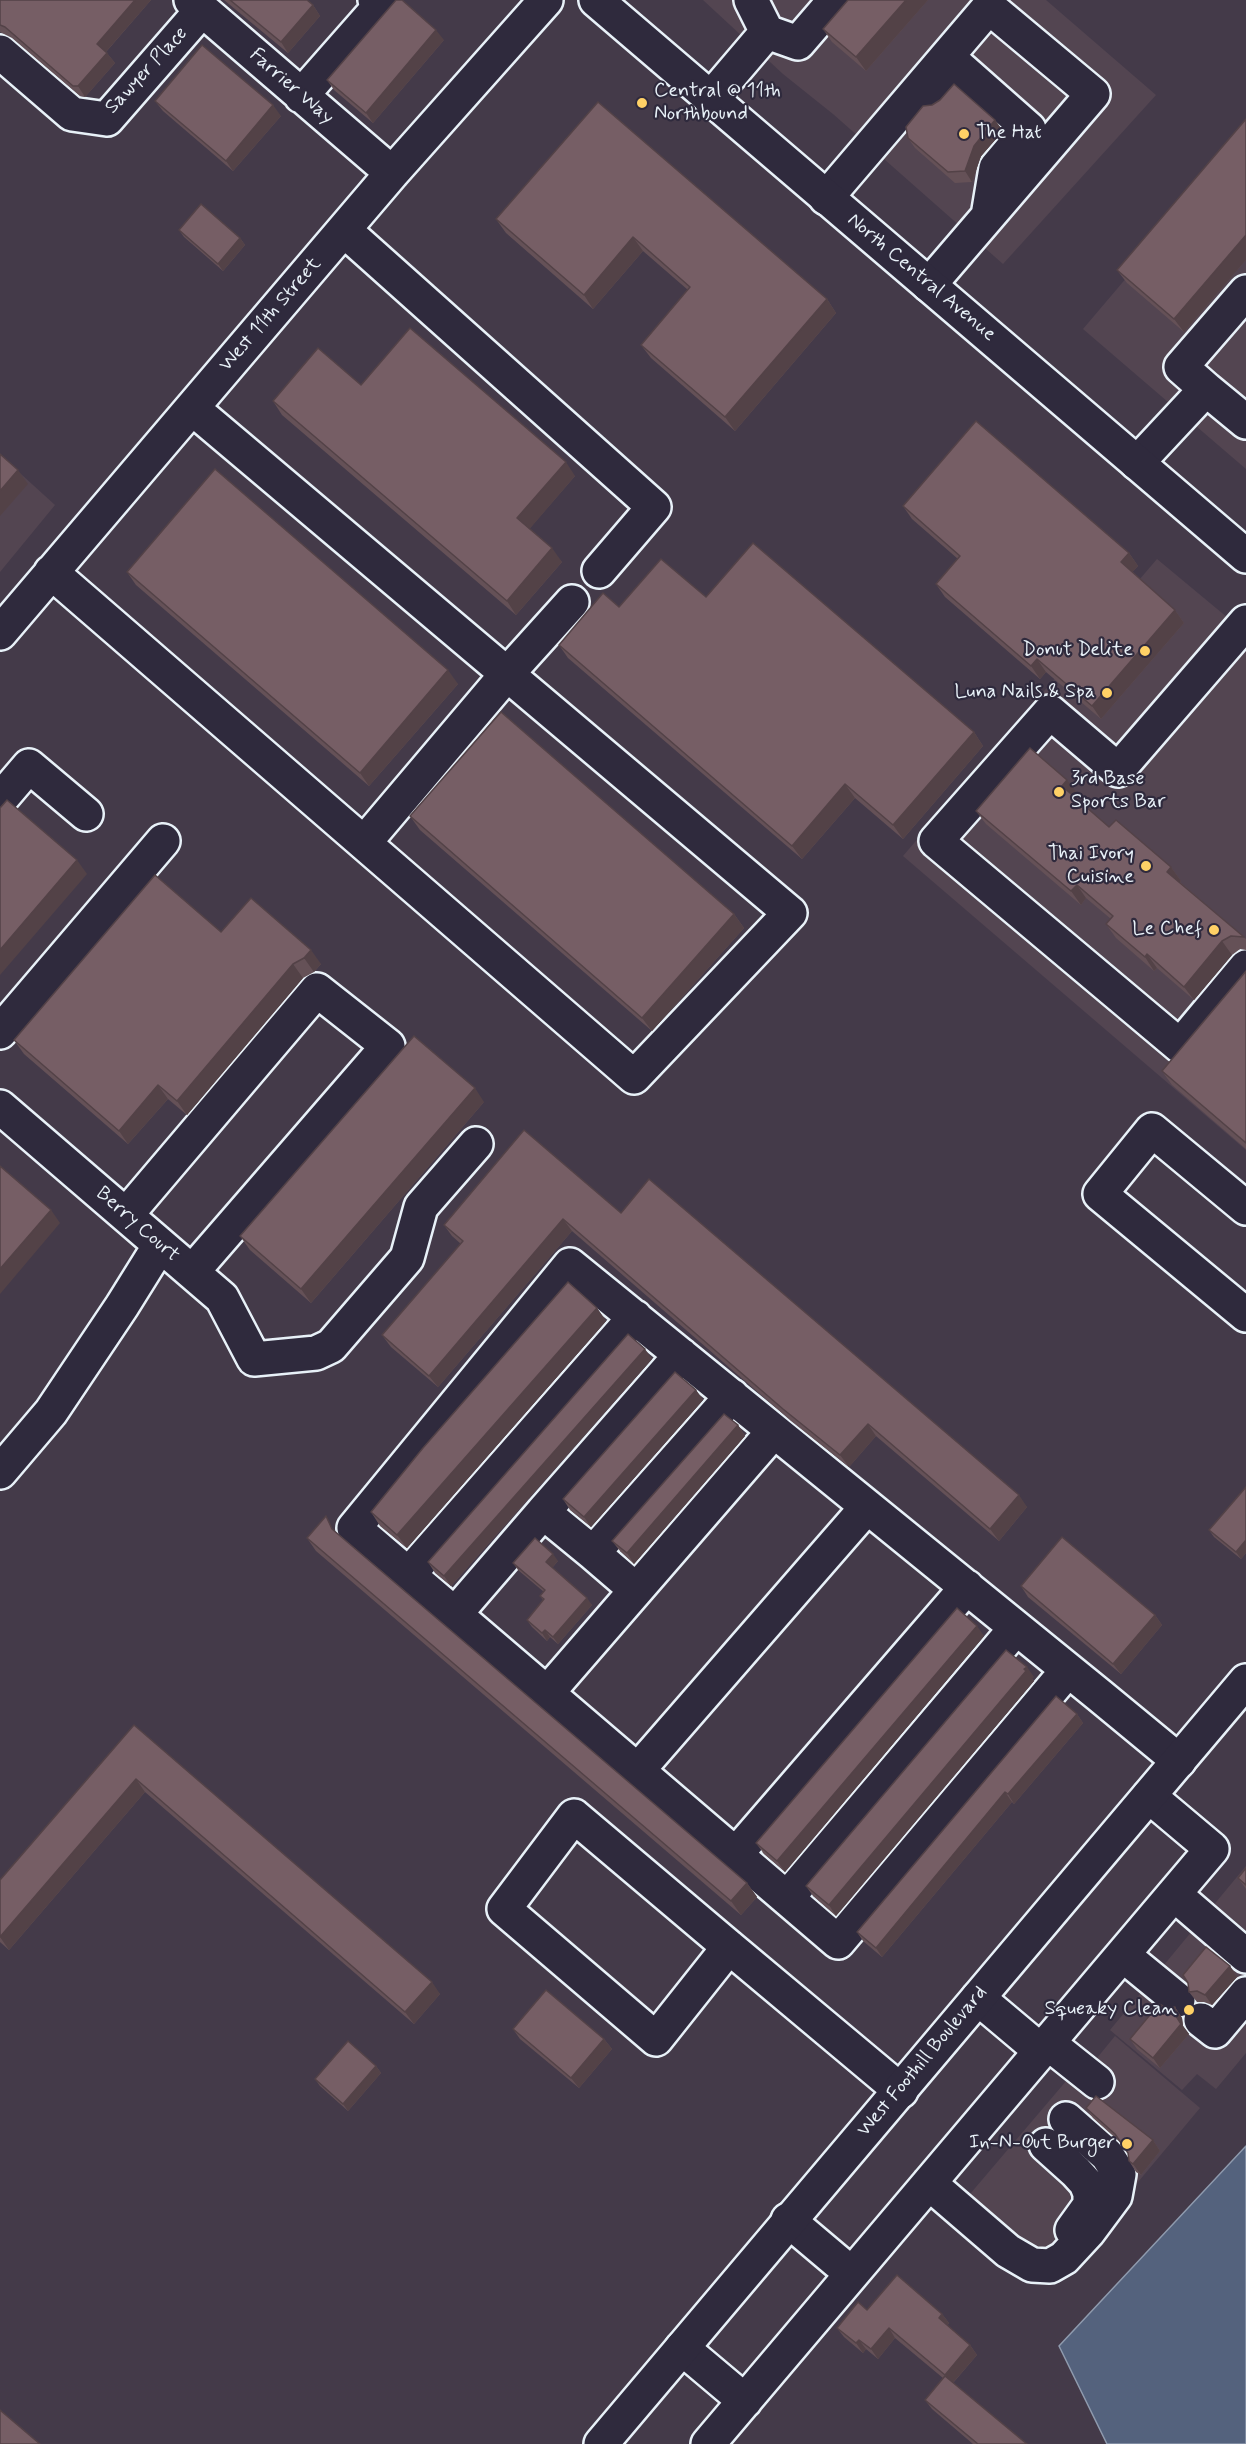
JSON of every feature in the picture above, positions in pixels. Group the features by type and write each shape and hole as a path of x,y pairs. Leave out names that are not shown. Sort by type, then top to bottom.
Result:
{"main road":[{"path":"301,96 381,5 375,0"},
{"name":"West 11th Street","path":"7,612 51,572 392,173 546,0"},
{"name":"North Central Avenue","path":"596,0 1246,556"},
{"path":"751,0 766,32 798,43 835,0"},
{"name":"Farrier Way","path":"197,5 392,173"},
{"name":"Sawyer Place","path":"0,52 72,114 107,119 197,5"},
{"path":"826,198 989,7 1093,94 929,285"},
{"path":"710,99 766,32"},
{"path":"885,129 922,113 960,68 1029,129 996,168 988,216"},
{"path":"344,230 654,507 599,571"},
{"path":"1245,419 1180,367 1246,292"},
{"path":"1137,463 1206,389"},
{"path":"51,572 634,1077 790,913 192,408"},
{"path":"364,843 507,674 572,602"},
{"path":"1246,622 1118,770 1050,712 936,841 1180,1046 1246,967"},
{"path":"0,800 29,766 86,814"},
{"path":"0,1032 164,841"},
{"path":"126,1215 317,990 388,1046 192,1272"},
{"name":"Berry Court","path":"0,1107 222,1298 254,1359 316,1353 331,1346 407,1258 421,1207 476,1143"},
{"path":"1246,1208 1152,1130 1100,1194 1246,1316"},
{"path":"0,1473 51,1412 160,1245"},
{"path":"1068,1670 838,1942 354,1528 570,1265 967,1587 1179,1761"},
{"path":"409,1574 635,1317"},
{"path":"455,1614 681,1355"},
{"path":"593,1552 732,1396"},
{"path":"547,1693 774,1431"},
{"path":"638,1770 867,1507"},
{"path":"543,1512 636,1590"},
{"path":"736,1854 967,1587"},
{"path":"787,1898 1016,1628"},
{"name":"West Foothill Boulevard","path":"601,2444 788,2220 901,2091 1246,1681"},
{"path":"708,2444 1212,1849 1149,1796"},
{"path":"729,1947 656,2039 504,1908 574,1816 901,2091"},
{"path":"1174,1894 1246,1956"},
{"path":"1123,1955 1215,2031 1246,1994"},
{"path":"978,1998 1044,2047 1097,2082"},
{"path":"929,2183 1008,2251 1032,2265 1050,2266 1064,2258 1115,2196 1119,2174 1107,2155 1066,2119"},
{"path":"978,2223 1026,2249 1039,2250 1055,2249 1073,2230 1090,2205 1090,2193 1086,2183 1077,2172 1046,2145"},
{"path":"788,2220 852,2274"},
{"path":"682,2348 744,2401"}],"shaded area":[{"path":"703,0 1046,0 1156,95 1003,264 833,114 783,74"},
{"path":"1246,137 1246,469 1083,329"},
{"path":"0,455 55,505 0,572"},
{"path":"1157,559 1246,633 1246,1150 903,856"},
{"path":"1246,1866 1246,2053 1216,2089 1197,2074 1182,2090 1110,2030"},
{"path":"1115,2036 1200,2108 1071,2262 1041,2272 953,2214 1090,2053 1097,2058"}],"water":[{"path":"1246,2146 1246,2444 1107,2444 1059,2346"}],"building":[{"path":"0,0 135,0 97,44 107,53 78,86 73,86 0,25"},
{"path":"230,0 307,0 313,5 281,42"},
{"path":"396,0 402,0 436,30 366,113 327,80"},
{"path":"848,0 906,0 856,57 823,29"},
{"path":"202,45 273,105 226,161 155,101"},
{"name":"The Hat","path":"954,84 995,120 974,146 965,171 948,172 908,138 906,127 923,106 932,105 940,100"},
{"path":"598,102 827,299 725,417 641,345 690,287 633,237 584,295 496,219"},
{"path":"1246,119 1246,235 1174,319 1117,270"},
{"path":"201,204 240,238 218,264 179,230"},
{"path":"410,328 566,462 517,518 552,548 507,601 273,401 318,348 361,385"},
{"path":"976,421 1129,553 1121,562 1175,610 1092,706 1037,659 1031,666 936,584 960,556 903,506"},
{"path":"0,454 18,470 0,491"},
{"path":"215,469 448,670 360,773 127,572"},
{"path":"753,543 974,732 893,825 845,784 792,846 559,645 603,593 619,607 661,559 706,597"},
{"path":"501,712 734,914 642,1018 410,816"},
{"path":"1030,748 1067,780 1062,786 1109,827 1116,820 1171,867 1167,872 1244,937 1231,936 1222,941 1184,987 1147,954 1145,957 1106,924 1113,916 1077,885 1071,891 976,811"},
{"path":"7,800 77,860 0,950 0,808"},
{"path":"155,875 221,932 251,898 311,950 304,958 293,964 177,1101 158,1085 119,1131 14,1040"},
{"path":"1246,971 1246,1143 1162,1071"},
{"path":"414,1036 475,1088 301,1289 240,1236"},
{"path":"524,1130 621,1213 649,1179 1019,1495 990,1529 868,1424 840,1455 783,1409 563,1219 429,1376 382,1335 463,1241 444,1225"},
{"path":"0,1166 51,1210 0,1269"},
{"path":"568,1282 597,1308 397,1535 371,1512 423,1448"},
{"path":"628,1334 645,1349 444,1576 428,1562"},
{"path":"675,1372 696,1390 584,1517 563,1499"},
{"path":"724,1414 738,1425 627,1553 612,1541"},
{"path":"1246,1487 1246,1540 1236,1552 1209,1530"},
{"path":"326,1516 332,1529 747,1883 731,1901 307,1538"},
{"path":"1062,1537 1155,1615 1113,1664 1021,1586"},
{"path":"535,1538 553,1554 546,1562 587,1598 553,1637 545,1630 542,1633 527,1620 544,1599 540,1596 545,1590 513,1563"},
{"path":"957,1608 977,1626 777,1861 756,1843"},
{"path":"1006,1650 1027,1667 1024,1669 1026,1671 829,1905 806,1886"},
{"path":"1056,1696 1077,1714 1008,1794 1005,1792 876,1948 857,1932"},
{"path":"134,1725 432,1982 405,2012 136,1779 0,1937 0,1880"},
{"path":"1246,1868 1246,1885 1238,1878"},
{"path":"1206,1947 1230,1966 1205,1995 1197,1991 1189,1992 1188,1983 1183,1975"},
{"path":"546,1990 604,2039 571,2078 513,2029"},
{"path":"1159,2004 1167,2008 1175,2007 1176,2016 1181,2024 1153,2058 1130,2039"},
{"path":"348,2041 376,2066 343,2104 315,2079"},
{"path":"1096,2096 1153,2140 1133,2164 1129,2161 1128,2153 1115,2134 1086,2108"},
{"path":"897,2275 942,2314 939,2318 970,2345 945,2375 889,2328 871,2349 859,2340 856,2343 837,2328 858,2302 867,2310"},
{"path":"945,2376 1027,2444 978,2444 925,2400"},
{"path":"0,2410 40,2444 0,2444"}],"place":[{"name":"Central @ 11th Northbound","path":"642,103"},
{"name":"The Hat","path":"964,134"},
{"name":"Donut Delite","path":"1145,651"},
{"name":"Luna Nails & Spa","path":"1107,693"},
{"name":"3rd Base Sports Bar","path":"1059,792"},
{"name":"Thai Ivory Cuisine","path":"1146,866"},
{"name":"Le Chef","path":"1214,930"},
{"name":"Squeaky Clean","path":"1189,2010"},
{"name":"In-N-Out Burger","path":"1127,2144"}]}
